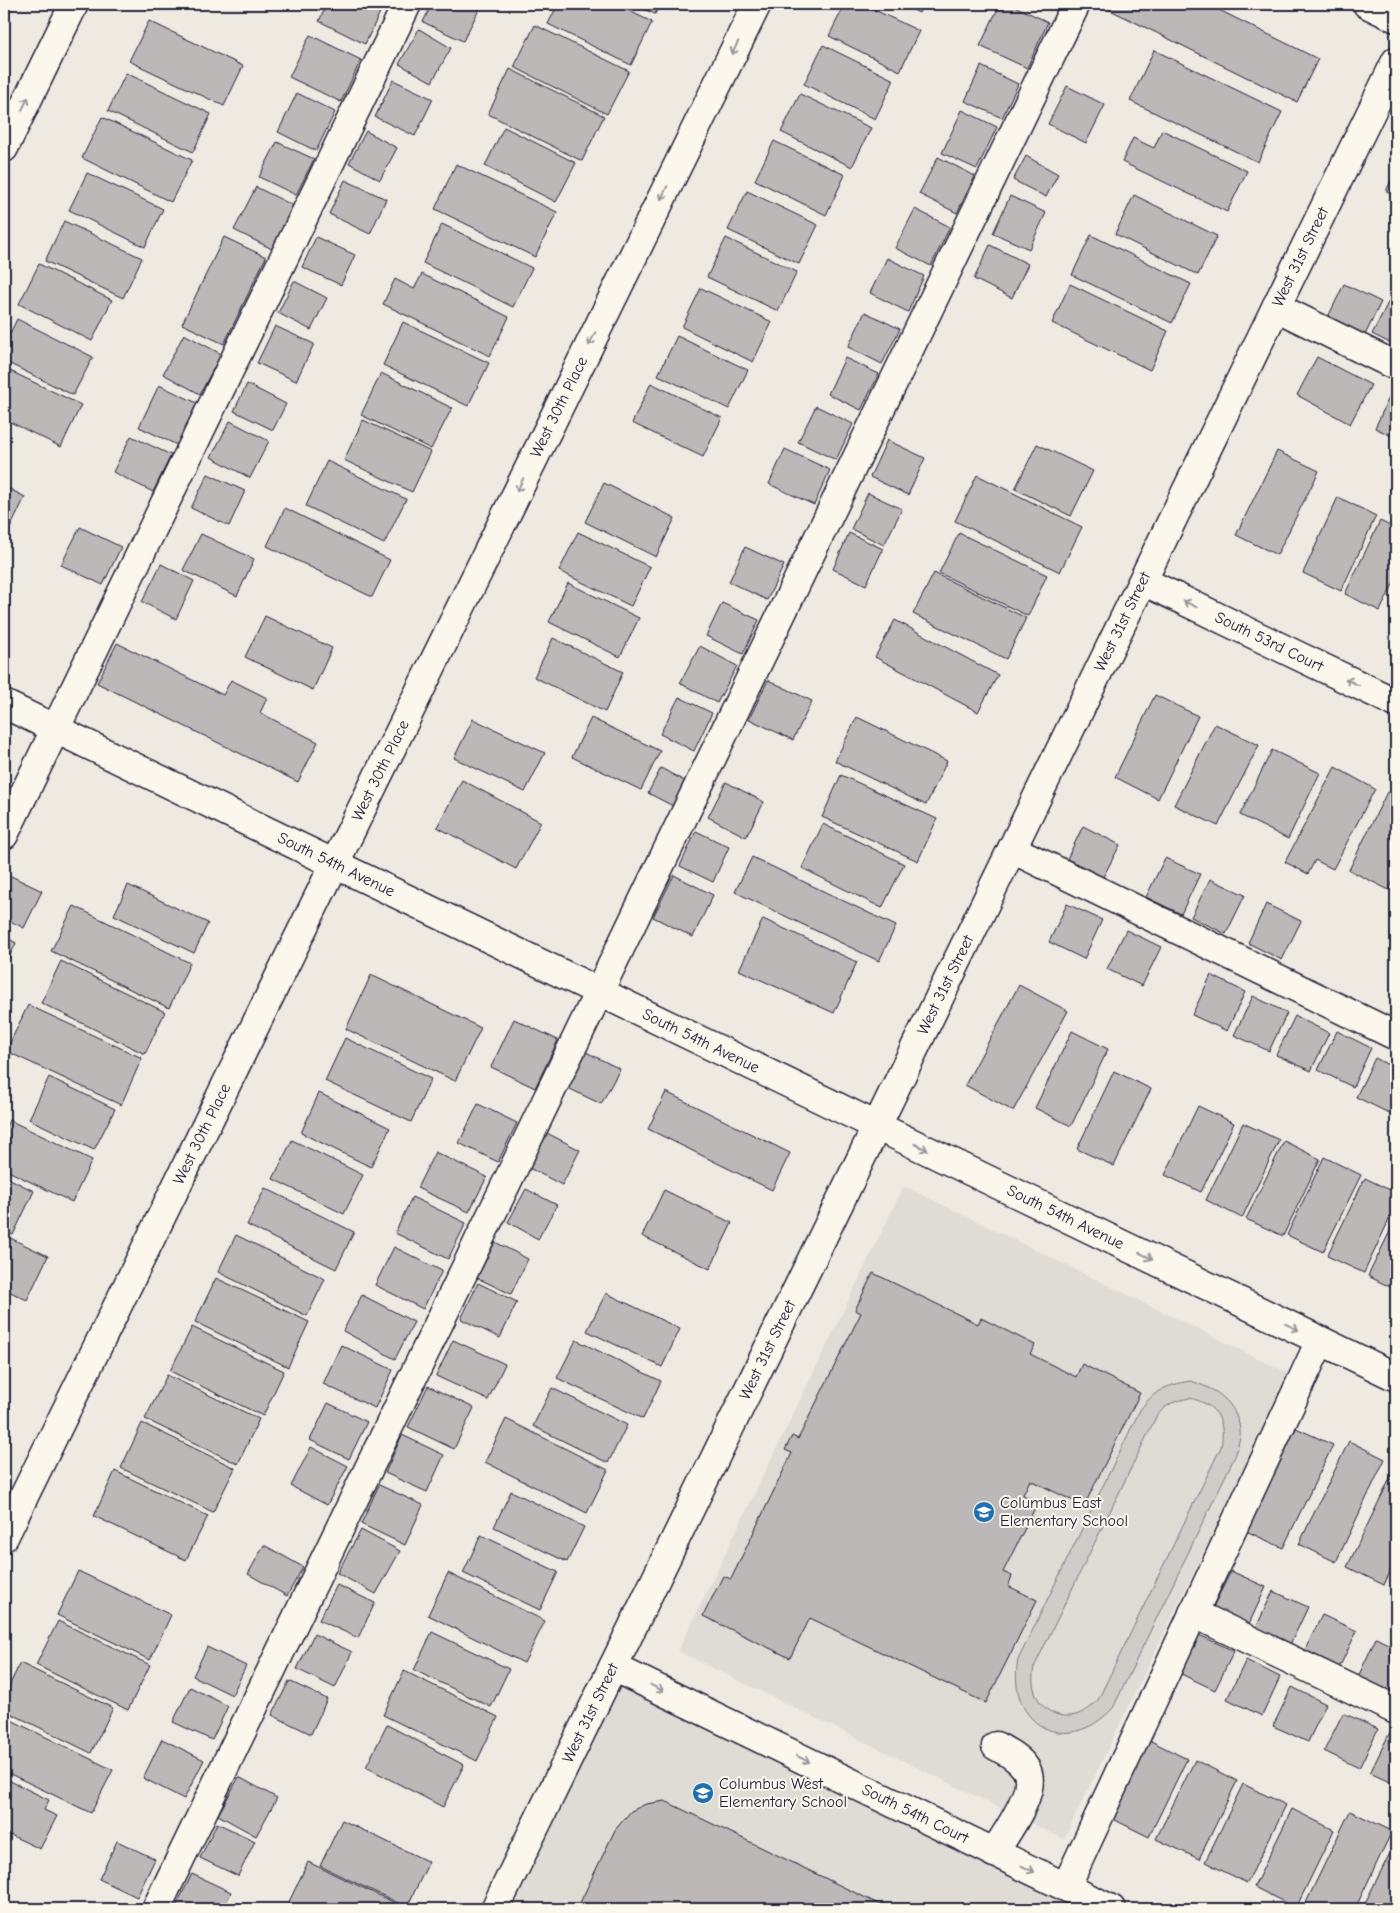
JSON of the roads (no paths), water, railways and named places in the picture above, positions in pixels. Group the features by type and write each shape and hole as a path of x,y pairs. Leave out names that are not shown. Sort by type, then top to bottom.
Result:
{"street":[{"path":"4,148 74,4"},
{"path":"4,835 407,4"},
{"name":"West 30th Place","path":"4,1537 757,4"},
{"path":"156,1909 1076,4"},
{"path":"1367,4 1396,18"},
{"name":"West 31st Street","path":"494,1909 1396,61"},
{"path":"1276,307 1396,366"},
{"name":"South 53rd Court","path":"1142,581 1396,703"},
{"name":"South 54th Avenue","path":"4,704 1396,1377"},
{"path":"1012,849 1396,1036"},
{"path":"1066,1887 1320,1340"},
{"path":"1193,1613 1396,1710"},
{"name":"South 54th Court","path":"613,1667 1111,1909"},
{"path":"994,1853 1019,1811 1030,1785 1027,1771 1018,1759 996,1746"}],"place":[{"name":"Columbus East Elementary School","path":"984,1512"},
{"name":"Columbus West Elementary School","path":"703,1793"}]}
